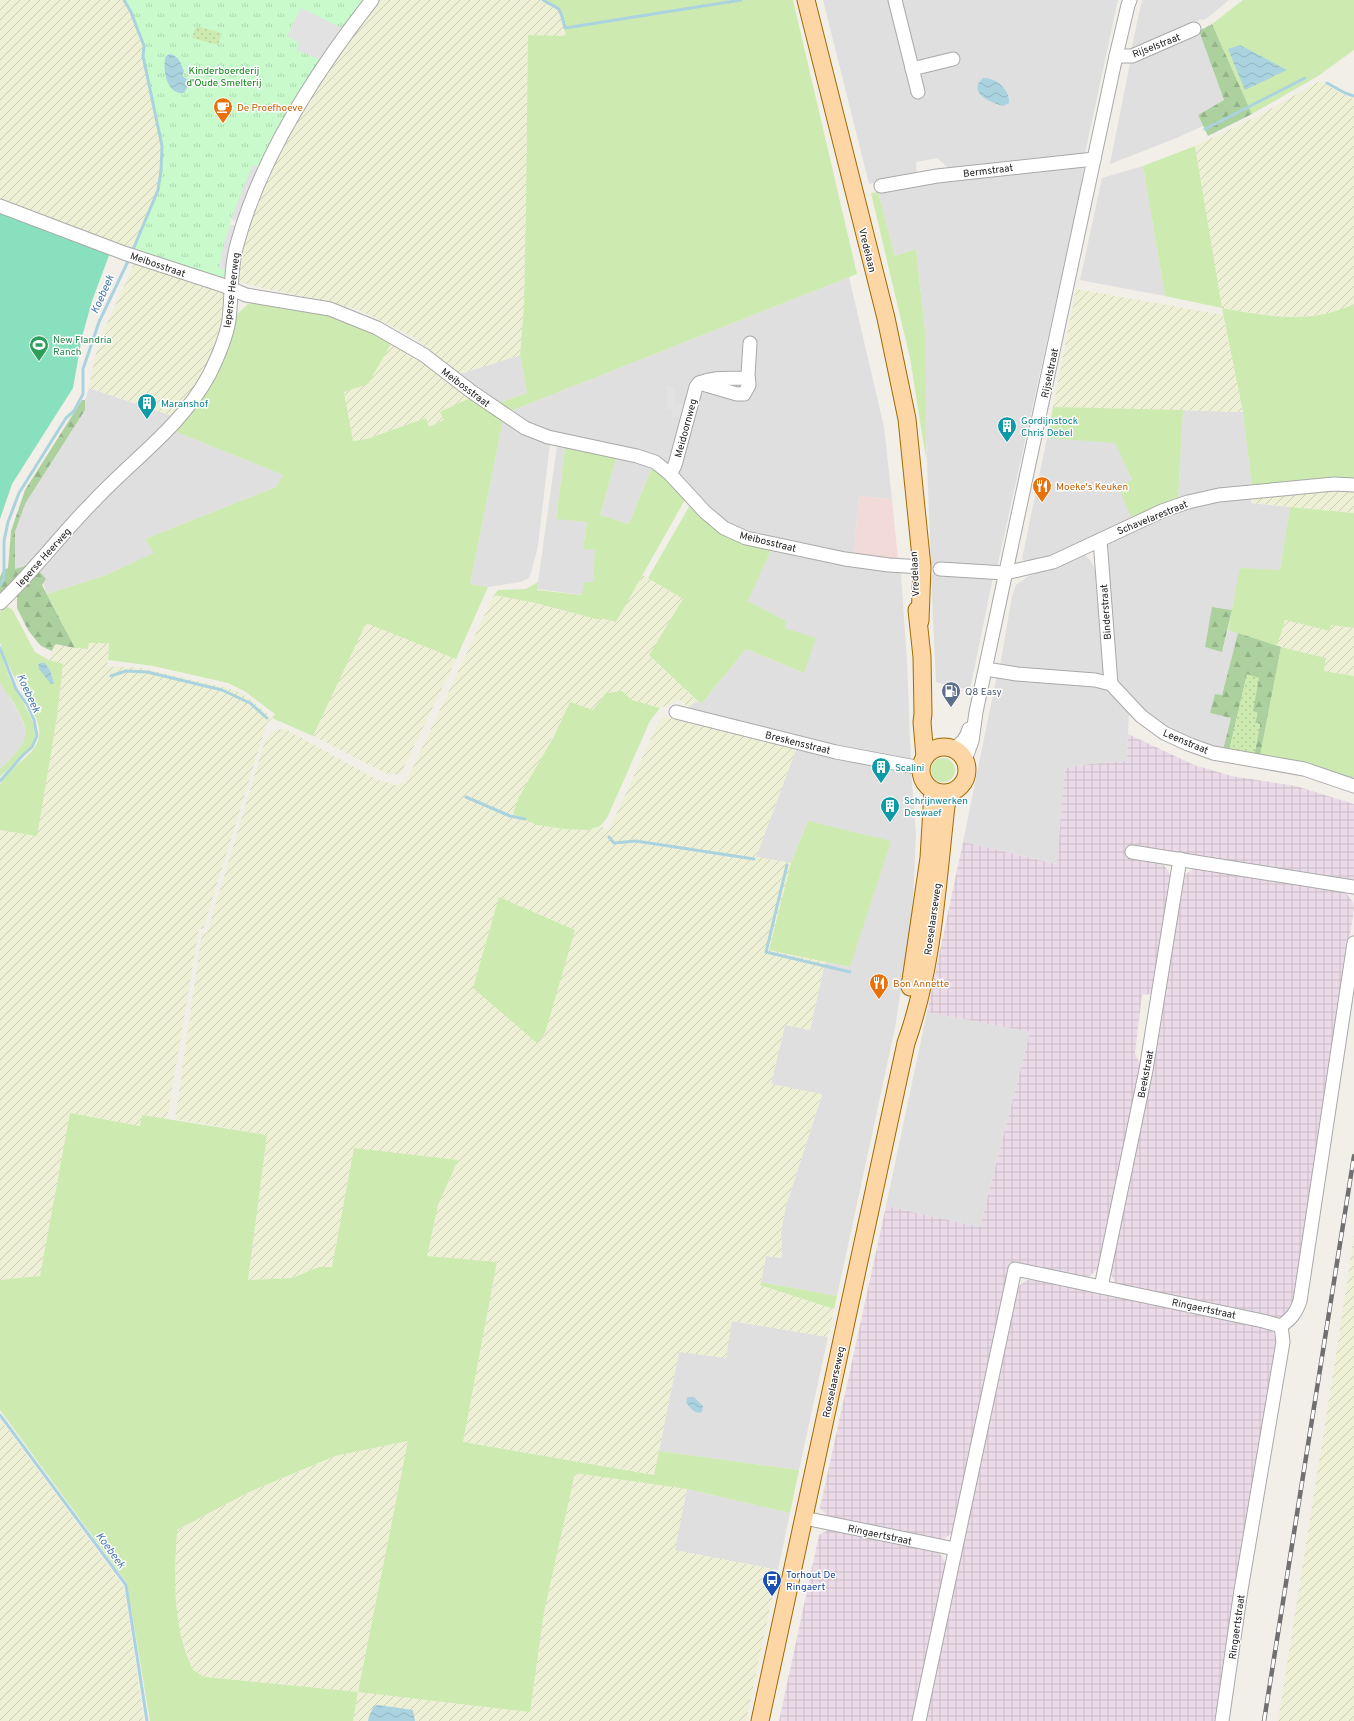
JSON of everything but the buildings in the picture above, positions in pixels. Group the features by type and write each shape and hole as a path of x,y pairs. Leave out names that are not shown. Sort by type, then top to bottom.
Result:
{"main road":[{"name":"Vredelaan","path":"806,0 886,318 907,420 914,502 917,567 916,600 920,621 923,763"},
{"name":"Vredelaan","path":"923,714 934,734 948,748"},
{"path":"948,748 965,760 967,768 966,776 963,784 957,789 941,792 924,781 923,763 935,749 948,748"},
{"name":"Roeselaarseweg","path":"760,1721 906,1043 907,1011 929,858 941,792"}],"street":[{"name":"Ieperse Heerweg","path":"0,603 18,586 94,500 162,437 184,414 209,374 220,350 228,323 234,258 242,228 271,158 319,73 350,28 372,0"},
{"path":"895,0 918,92"},
{"name":"Rijselstraat","path":"965,760 972,741 976,712 1005,574 1128,2"},
{"name":"Rijselstraat","path":"1116,56 1132,56 1194,29"},
{"path":"912,69 953,59"},
{"name":"Bermstraat","path":"881,186 953,174 1094,159"},
{"name":"Meibosstraat","path":"0,206 137,258 246,295 330,309 352,316 377,328 424,355 472,392 525,428 548,436 637,456 655,462 670,474 705,512 724,528 746,538 845,559 917,567"},
{"name":"Meidoornweg","path":"670,474 675,465 696,387 700,384 737,394 744,394 749,385 750,343"},
{"name":"Schavelarestraat","path":"1005,574 1053,562 1162,511 1188,502 1219,495 1334,484 1354,485"},
{"name":"Binderstraat","path":"1100,540 1111,684"},
{"path":"940,569 1005,574"},
{"path":"986,669 1017,674 1095,680 1111,684"},
{"name":"Leenstraat","path":"1111,684 1142,716 1164,733 1188,744 1213,752 1304,769 1354,786"},
{"name":"Breskensstraat","path":"676,712 836,752 923,763"},
{"name":"Rijselstraat","path":"948,748 959,746 966,738 976,712"},
{"path":"1132,852 1354,887"},
{"name":"Beekstraat","path":"1101,1287 1146,1070 1180,859"},
{"path":"1281,1326 1297,1311 1300,1301 1354,943"},
{"name":"Ringaertstraat","path":"919,1721 1014,1269 1263,1320 1281,1326 1283,1342 1241,1590 1222,1721"},
{"name":"Ringaertstraat","path":"804,1518 956,1549"}],"shaded area":[{"path":"823,0 891,0 919,77 922,73 922,63 916,61 900,0 1118,0 1084,158 952,171 937,158 916,162 917,175 869,184"},
{"path":"1142,0 1229,0 1206,19 1200,19 1193,25 1130,55"},
{"path":"301,8 344,29 321,60 296,50 299,43 287,36"},
{"path":"1199,31 1224,100 1198,115 1203,126 1110,164 1130,63"},
{"path":"1084,162 1081,187 997,568 931,565 925,413 925,332 916,249 895,256 878,192"},
{"path":"252,166 262,167 227,271 219,268 224,243 230,225 236,225 237,222 231,219"},
{"path":"1143,166 1165,296 1080,280 1102,178"},
{"path":"849,277 884,427 892,499 859,496 854,554 819,549 740,531 723,524 663,462 527,425 508,412"},
{"path":"520,355 527,393 496,404 460,374"},
{"path":"667,386 675,387 674,403 685,404 684,417 672,417 673,409 666,409"},
{"path":"89,388 173,416 147,444 140,447 110,476 29,565 15,569 15,532 25,504 85,410 85,400"},
{"path":"1183,410 1243,412 1252,486 1178,498"},
{"path":"503,420 550,443 538,546 531,573 528,579 520,582 488,587 470,584"},
{"path":"175,429 179,433 284,475 276,487 145,539 155,553 106,575 47,594 38,570 80,521"},
{"path":"1047,438 1115,442 1132,480 1119,487 1131,517 1081,542 1042,559 1026,562 1022,559"},
{"path":"557,446 565,448 556,518 587,522 583,548 596,550 593,582 584,582 583,595 537,589"},
{"path":"617,455 652,467 629,524 600,515"},
{"path":"859,496 892,499 898,559 854,554"},
{"path":"1252,496 1251,503 1290,507 1280,571 1241,568 1232,610 1212,607 1222,652 1228,630 1238,633 1222,695 1210,712 1231,718 1223,750 1198,742 1159,726 1116,683 1104,545 1150,520 1191,505"},
{"path":"771,550 897,571 901,574 907,662 911,761 771,732 696,712 688,707 697,701 701,704 746,649 804,673 784,628 786,621 747,601"},
{"path":"1084,554 1090,560 1097,572 1105,676 1053,673 1000,666 1012,596 1016,585 1027,577"},
{"path":"933,573 965,573 993,577 970,690 936,682 931,578"},
{"path":"997,675 1106,687 1129,711 1127,761 1089,764 1065,768 1058,864 963,842"},
{"path":"0,681 20,715 26,731 25,739 21,748 0,769"},
{"path":"1128,734 1194,765 1232,776 1296,786 1354,804 1354,882 1129,846 1127,856 1155,860 1163,864 1169,872 1171,880 1153,994 1142,995 1135,1053 1141,1067 1101,1260 1097,1269 1090,1276 1083,1277 1011,1263 955,1525 952,1533 945,1538 937,1540 828,1517 820,1508 886,1206 980,1227 1030,1032 927,1012 963,842 1057,864 1065,768 1089,764 1127,761"},
{"path":"797,747 911,770 916,834 912,920 895,1028 837,1296 761,1282 766,1256 782,1258 781,1232 786,1206 822,1095 771,1084 785,1025 810,1030 825,962 850,967 808,821 791,863 756,857"},
{"path":"1202,868 1339,889 1347,894 1353,902 1354,909 1295,1301 1291,1309 1284,1316 1274,1318 1124,1287 1115,1282 1110,1273 1182,881 1186,874 1193,869"},
{"path":"927,1012 1030,1032 980,1227 886,1206"},
{"path":"1039,1279 1262,1325 1271,1330 1276,1337 1278,1346 1218,1721 925,1721 1016,1292 1020,1285 1027,1280"},
{"path":"731,1321 828,1337 799,1470 659,1451 679,1352"},
{"path":"687,1489 790,1513 778,1570 674,1550"},
{"path":"828,1530 932,1549 940,1554 946,1563 946,1573 914,1721 779,1721 819,1535"}],"green space":[{"path":"0,0 124,0 131,12 144,46 143,56 162,146 158,190 133,250 128,245 122,245 0,201"},
{"name":"Kinderboerderij d'Oude Smelterij","path":"124,0 367,0 231,219 219,268 227,271 227,277 221,280 133,250 158,190 161,171 162,146 143,56 143,41 135,20"},
{"path":"377,0 543,0 558,8 565,28 566,37 528,35 524,307 520,355 460,374 413,337 359,310 242,283 237,277 238,258 262,187 309,96"},
{"path":"543,0 793,0 857,274 508,412 496,404 527,393 520,355 524,307 528,35 566,36 561,13 558,8"},
{"path":"1243,0 1354,0 1354,50 1318,76 1252,114 1212,24"},
{"path":"1212,24 1252,114 1208,136 1198,115 1224,100 1199,31"},
{"path":"196,26 222,33 218,45 192,38"},
{"path":"1320,81 1354,99 1354,304 1339,311 1321,315 1297,317 1259,314 1222,308 1195,146 1258,116"},
{"path":"1195,146 1222,308 1165,296 1143,166"},
{"path":"878,192 895,256 916,249 925,332 926,459 910,358 871,193"},
{"name":"New Flandria Ranch","path":"0,212 111,250 92,301 82,337 73,388 12,484 0,519"},
{"path":"135,262 226,294 224,315 206,368 183,405 173,416 89,388 94,360 102,334"},
{"path":"1076,289 1223,315 1243,412 1053,407"},
{"path":"257,302 341,318 392,342 368,384 344,392 353,441 367,439 426,418 429,427 444,420 440,412 472,397 503,420 470,584 488,587 456,659 366,623 313,736 272,718 275,714 244,691 228,683 153,666 108,660 109,643 89,643 88,649 75,648 47,594 106,575 154,553 145,539 276,487 283,475 179,433 175,429 235,316 248,304"},
{"path":"1354,304 1354,480 1252,486 1243,412 1222,308 1272,316 1305,317 1338,311"},
{"path":"392,342 423,359 472,397 441,412 444,420 429,427 426,418 367,439 353,441 344,392 368,383"},
{"path":"82,400 85,400 85,410 25,504 15,532 15,569 29,565 0,593 0,577 3,570 8,568 11,531 25,490"},
{"path":"1053,407 1183,410 1178,498 1131,517 1118,486 1132,480 1115,443 1047,438"},
{"path":"569,446 617,455 600,515 629,524 652,467 663,473 686,498 616,622 596,619 536,603 494,595 498,590 526,589 538,582 537,590 582,595 584,582 593,582 595,550 583,549 587,522 556,519 565,448"},
{"path":"1354,490 1354,513 1251,503 1252,496"},
{"path":"690,505 705,521 728,538 734,541 771,550 748,601 786,621 785,628 816,638 804,673 746,649 701,704 649,655 683,599 648,578"},
{"path":"1290,507 1354,513 1354,628 1331,625 1330,631 1285,620 1277,646 1228,630 1240,568 1280,570"},
{"path":"38,570 46,579 42,585 75,648 55,644 52,651 41,646 28,630 17,608 17,595"},
{"path":"643,575 683,599 649,655 697,701 688,707 680,700 660,708 632,700 622,691 606,693 593,710 570,702 513,814 538,825 564,829 588,830 600,826 609,830 659,721 665,717 797,747 756,857 791,863 769,950 825,962 810,1030 785,1025 771,1084 822,1094 786,1206 781,1232 782,1258 766,1256 760,1285 834,1309 828,1337 732,1321 726,1358 679,1352 654,1475 463,1442 497,1263 427,1256 438,1205 451,1177 354,1148 332,1267 319,1267 292,1278 248,1280 267,1135 175,1119 202,932 207,933 265,740 275,730 285,729 378,780 396,785 406,782 494,595 536,603 596,619 604,619 615,622"},
{"path":"7,607 12,609 35,652 49,660 63,664 57,717 37,836 0,830 0,785 10,771 31,753 39,738 37,719 10,668 0,642 0,612"},
{"path":"1212,607 1232,610 1222,652 1205,647"},
{"path":"1285,620 1330,631 1331,625 1354,628 1354,676 1324,671 1326,658 1277,646"},
{"path":"366,622 456,659 401,773 394,775 385,773 313,736"},
{"path":"1238,633 1281,647 1260,756 1254,756 1260,724 1255,723 1247,675 1229,751 1223,750 1231,718 1210,713 1215,694 1222,695"},
{"path":"89,643 109,643 107,666 141,668 232,689 249,698 272,718 267,723 203,929 199,929 167,1119 142,1115 140,1126 70,1113 40,1276 0,1280 0,830 36,835 57,717 63,665 49,660 55,644 89,649"},
{"path":"1281,647 1326,658 1324,671 1354,676 1354,780 1260,756"},
{"path":"0,650 13,686 31,718 35,734 34,741 28,750 0,777 0,769 22,744 25,737 25,730 23,721 18,711 0,681"},
{"path":"1247,674 1259,678 1253,711 1258,713 1255,723 1260,724 1254,756 1229,751"},
{"path":"622,691 632,700 660,708 650,721 607,818 600,826 588,830 564,829 537,825 513,814 519,797 553,738 570,702 593,710 606,693"},
{"path":"943,758 948,759 954,765 954,775 948,781 943,782 938,781 932,775 931,770 932,765 938,759"},
{"path":"808,821 891,841 850,967 769,950 791,863"},
{"path":"499,897 575,930 545,1033 537,1043 473,988"},
{"path":"70,1113 140,1126 142,1115 267,1135 248,1280 292,1278 319,1267 332,1267 354,1148 458,1160 438,1205 427,1256 497,1262 463,1442 654,1475 659,1451 799,1470 790,1513 687,1489 575,1473 544,1612 530,1712 358,1692 353,1721 150,1721 127,1583 0,1410 0,1280 40,1276","holes":["408,1441 358,1692 205,1677 193,1670 181,1636 175,1583 177,1530 249,1492 335,1456"]},
{"path":"1354,1235 1354,1721 1278,1721 1338,1342"},
{"path":"761,1282 837,1296 834,1309 760,1285"},
{"path":"0,1419 124,1587 144,1721 0,1721"},
{"path":"408,1441 358,1692 205,1677 193,1670 178,1627 175,1585 176,1531 249,1492 336,1456"},
{"path":"575,1472 687,1489 675,1550 778,1570 746,1721 353,1721 358,1692 530,1711 544,1612"}],"water":[{"path":"1240,45 1287,70 1245,90 1228,49"},
{"path":"170,54 176,56 179,60 184,72 182,76 187,79 189,84 184,93 173,90 167,80 165,74 165,61 166,56"},
{"path":"983,78 988,78 1001,85 1007,93 1009,103 1003,106 987,100 982,96 977,88"},
{"path":"40,663 45,663 50,670 54,683 51,684 39,669 38,665"},
{"path":"694,1397 703,1406 702,1412 697,1413 691,1409 686,1403 687,1398"},
{"path":"378,1705 413,1710 415,1721 368,1721 374,1706"}],"waterway":[{"name":"Koebeek","path":"124,0 131,12 144,46 143,56 162,146 161,171 158,190 132,252"},
{"path":"543,0 560,11 565,28 741,0"},
{"path":"1205,129 1305,78"},
{"path":"1327,83 1345,93 1354,96"},
{"name":"Koebeek","path":"0,585 4,578 4,541 8,522 19,493 66,418 74,411 83,394 83,369 99,322 129,259"},
{"name":"Koebeek","path":"0,648 16,689 28,706 34,720 37,736 32,747 0,781"},
{"path":"111,676 126,671 147,672 222,690 250,703 267,718"},
{"path":"466,797 510,816 525,819"},
{"path":"609,837 614,843 636,841 754,859"},
{"path":"787,865 766,952 850,972"},
{"name":"Koebeek","path":"0,1415 126,1585 147,1721"}],"railway":[{"path":"1264,1721 1354,1156"}],"place":[{"name":"De Proefhoeve","path":"223,124"},
{"name":"New Flandria Ranch","path":"39,362"},
{"name":"Maranshof","path":"147,420"},
{"name":"Gordijnstock Chris Debel","path":"1007,443"},
{"name":"Moeke's Keuken","path":"1042,503"},
{"name":"Q8 Easy","path":"951,708"},
{"name":"Scalini","path":"881,784"},
{"name":"Schrijnwerken Deswaef","path":"890,823"},
{"name":"Bon Annette","path":"879,1000"},
{"name":"Torhout De Ringaert","path":"772,1597"}]}
